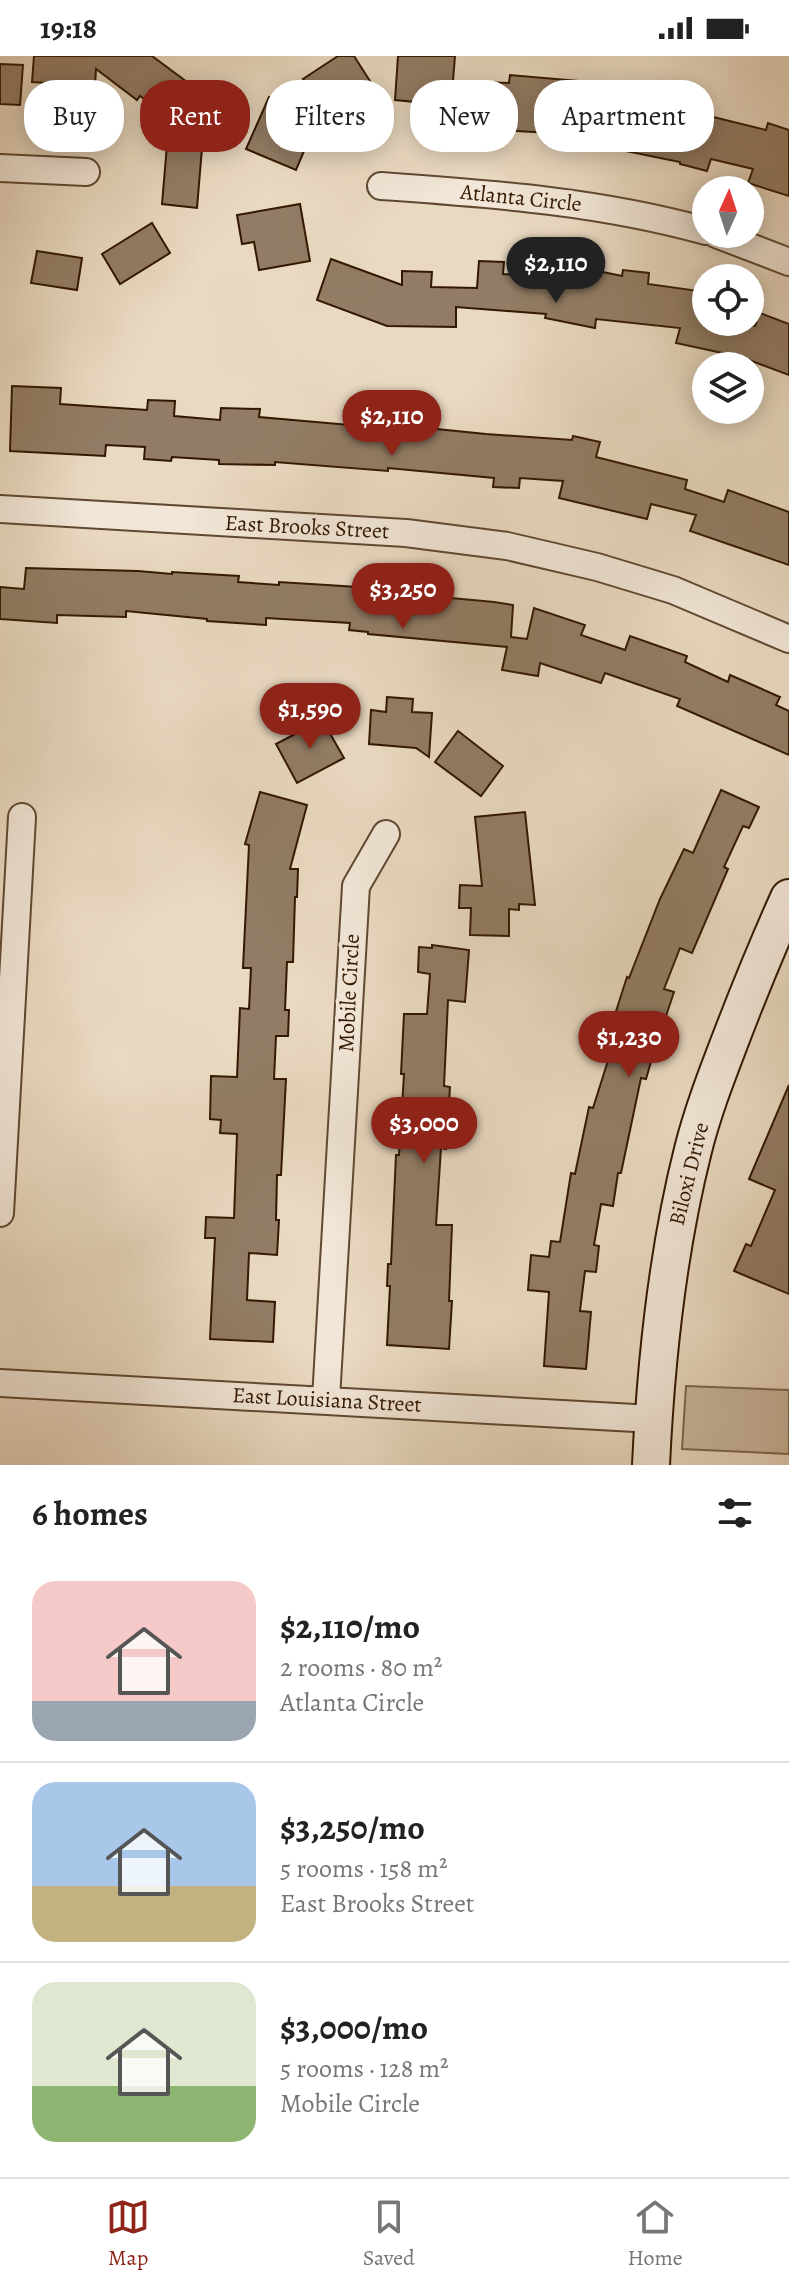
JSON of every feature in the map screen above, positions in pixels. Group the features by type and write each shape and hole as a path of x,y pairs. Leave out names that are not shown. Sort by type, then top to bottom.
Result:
{"street":[{"path":"0,168 86,172"},
{"name":"Atlanta Circle","path":"381,186 572,202 692,228"},
{"path":"752,248 789,262"},
{"name":"East Brooks Street","path":"0,509 406,533 507,546 673,590 789,639"},
{"path":"0,1213 22,817"},
{"name":"Mobile Circle","path":"326,1399 356,886 386,834"},
{"name":"Biloxi Drive","path":"651,1465 668,1269 694,1147 741,1012 789,898"},
{"name":"East Louisiana Street","path":"0,1383 653,1419"}],"shaded area":[{"path":"686,1386 789,1390 789,1454 682,1449"}],"building":[{"path":"34,56 152,56 184,80 140,80 137,100 124,90 124,80 111,80 96,69 95,80 32,80"},
{"path":"338,56 354,56 369,80 304,80"},
{"path":"398,56 455,56 453,80 410,80 410,101 395,100"},
{"path":"0,64 23,65 20,105 0,104"},
{"path":"510,75 567,80 534,80 534,132 518,131 518,80 509,80"},
{"path":"266,104 266,152 304,152 296,170 250,151 250,140"},
{"path":"714,117 766,130 768,123 789,130 789,196 764,188 764,176 750,176 753,169 711,159 707,171 631,152 714,152"},
{"path":"166,152 202,152 197,208 162,204"},
{"path":"300,204 310,261 259,270 254,242 242,244 237,215"},
{"path":"152,223 170,253 120,284 102,254"},
{"path":"37,251 82,258 77,290 31,283"},
{"path":"331,259 402,285 402,271 432,272 431,287 477,288 479,261 504,262 503,274 542,277 545,260 622,276 623,270 649,273 648,284 692,290 692,336 764,336 764,315 789,324 789,375 764,366 764,352 718,352 676,343 680,328 596,319 595,328 545,318 546,314 456,307 456,327 387,326 317,300"},
{"path":"12,386 61,388 60,404 147,410 148,400 175,401 174,416 220,420 221,408 260,409 259,417 361,426 362,417 417,421 417,427 572,440 573,436 600,442 596,457 687,480 685,489 724,502 728,490 789,512 789,565 690,531 696,515 651,504 647,519 559,498 563,481 520,478 519,488 493,487 494,478 388,468 388,471 275,462 275,465 219,464 219,460 172,457 171,461 144,459 145,447 106,445 105,456 10,451"},
{"path":"26,568 239,576 238,582 408,591 408,594 494,602 513,605 511,637 527,639 534,608 585,625 581,635 625,650 630,636 687,656 685,662 728,682 730,675 780,697 776,705 789,711 789,755 677,706 680,699 605,673 601,683 540,663 538,676 502,670 507,647 368,634 349,630 350,623 266,618 266,625 126,611 126,617 57,615 57,623 0,619 0,587 24,589"},
{"path":"387,697 413,699 412,712 432,713 429,757 416,748 369,744 371,710 386,712"},
{"path":"316,723 324,723 344,758 297,783 276,744"},
{"path":"458,731 503,766 481,796 435,762"},
{"path":"721,790 759,807 749,828 743,826 724,867 728,869 692,953 680,948 664,989 674,992 666,1016 653,1012 641,1051 653,1055 646,1079 641,1078 613,1206 601,1204 594,1245 599,1246 596,1272 585,1271 580,1311 591,1312 586,1369 544,1366 549,1292 528,1290 531,1255 549,1257 551,1241 560,1242 571,1173 575,1174 589,1107 593,1108 618,1029 611,1027 627,977 684,849 693,853"},
{"path":"260,792 307,805 290,869 298,869 293,962 287,962 285,1010 289,1010 288,1036 276,1036 274,1079 286,1079 281,1175 277,1175 277,1255 249,1253 247,1300 275,1302 273,1342 210,1339 215,1238 205,1238 206,1217 234,1218 237,1134 220,1133 221,1120 210,1119 211,1076 237,1077 240,1008 249,1009 251,968 243,968 249,845 245,844"},
{"path":"525,812 535,905 519,904 519,910 509,909 509,936 470,935 471,908 459,908 460,885 482,886 475,817"},
{"path":"432,945 469,950 465,1002 448,1000 444,1086 450,1087 446,1149 441,1148 436,1225 452,1225 449,1349 387,1345 388,1264 391,1264 396,1155 399,1155 404,1014 427,1014 430,974 418,972 419,947 432,948"},
{"path":"789,1085 789,1294 734,1271 746,1244 751,1246 775,1190 749,1179"}]}
